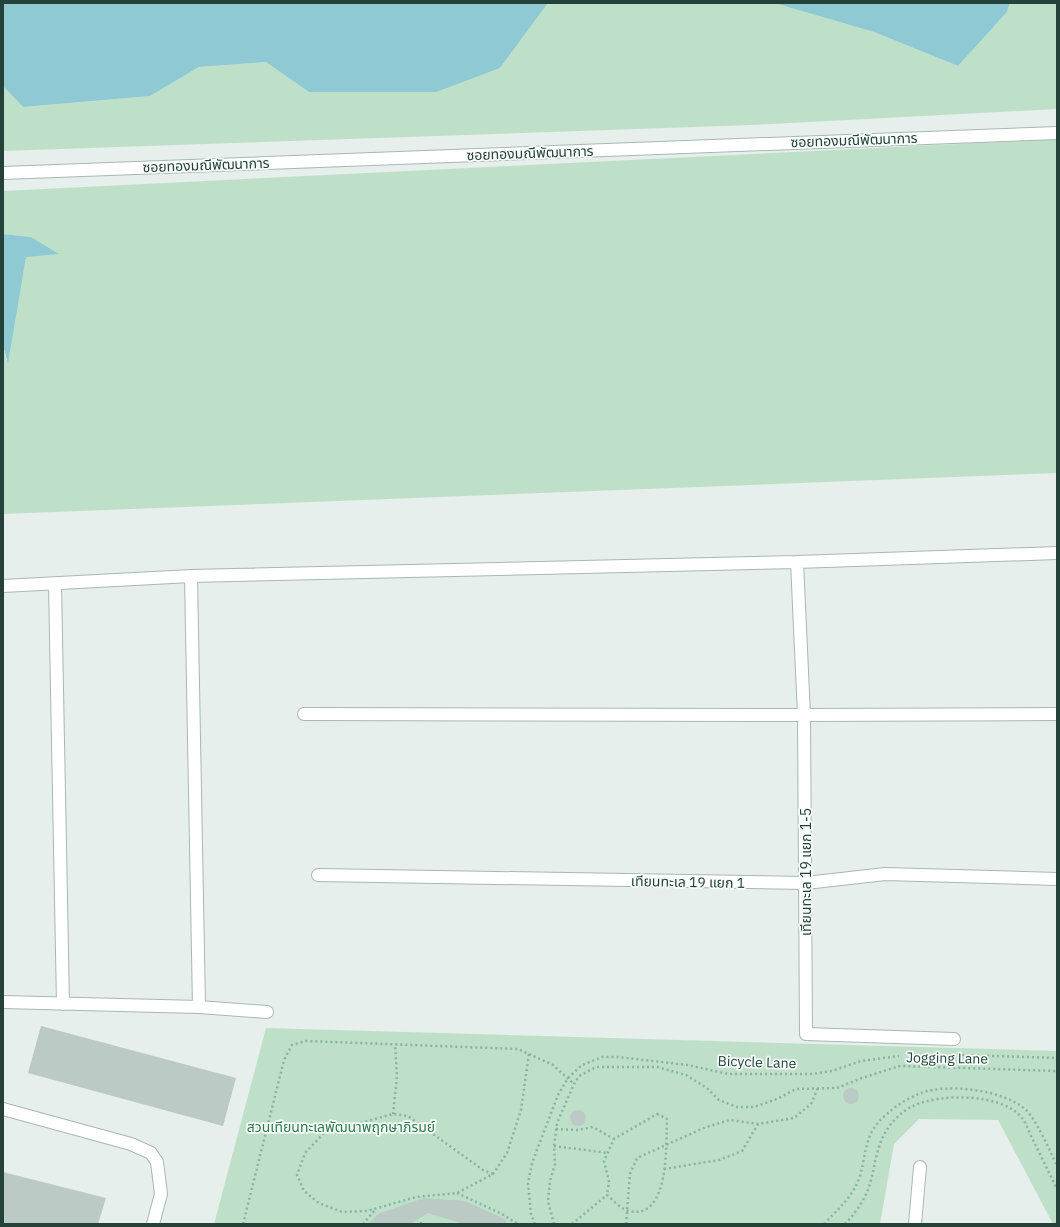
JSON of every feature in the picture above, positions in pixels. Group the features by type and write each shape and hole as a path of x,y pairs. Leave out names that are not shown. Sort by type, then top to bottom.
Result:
{"street":[{"name":"ซอยทองมณีพัฒนาการ","path":"3,173 1057,133"},
{"path":"3,586 191,576 797,562 1057,554"},
{"name":"เทียนทะเล 19 แยก 1-5","path":"797,562 804,715 806,1034 954,1039"},
{"path":"191,576 199,1007"},
{"path":"56,584 63,1004"},
{"path":"304,714 1057,714"},
{"name":"เทียนทะเล 19 แยก 1","path":"318,875 806,883 885,874 1057,879"},
{"path":"3,1002 199,1007 267,1012"},
{"path":"3,1109 131,1144 151,1153 157,1162 160,1194 153,1224"},
{"path":"915,1224 920,1167"}],"path":[{"path":"243,1224 284,1060 292,1045 306,1042 518,1049 553,1065 574,1084"},
{"path":"393,1114 398,1076 395,1045"},
{"path":"493,1174 484,1170 408,1116 393,1114 324,1133 305,1153 297,1175 304,1191 318,1203 342,1212 367,1211 416,1197 457,1193 493,1174 507,1153 520,1110 529,1054"},
{"path":"955,1054 1057,1058"},
{"name":"Bicycle Lane","path":"535,1224 531,1214 528,1183 532,1163 548,1119 568,1078 582,1065 602,1057 650,1060 728,1074 811,1074 832,1071 861,1061 900,1056"},
{"name":"Jogging Lane","path":"554,1224 548,1201 550,1181 554,1164 554,1146 557,1123 574,1084 580,1076 596,1067 657,1067 686,1074 706,1088 719,1100 737,1107 754,1107 777,1099 796,1090 837,1088 900,1066 1057,1071"},
{"path":"626,1224 630,1174 637,1158 706,1127 730,1120 758,1124 794,1118 810,1104 818,1088"},
{"path":"824,1224 849,1199 860,1177 867,1144 876,1125 898,1105 922,1093 941,1089 966,1090 997,1094 1012,1100 1027,1110 1057,1166"},
{"path":"845,1224 862,1201 871,1181 877,1152 885,1134 896,1118 912,1106 931,1099 961,1097 997,1102 1011,1108 1022,1118 1057,1189"},
{"path":"572,1224 607,1195 609,1182 604,1161 614,1139 657,1114 667,1119 664,1178 654,1203 642,1211 628,1211 607,1195"},
{"path":"664,1169 719,1160 742,1151 758,1124"},
{"path":"556,1129 577,1130 593,1127 614,1139"},
{"path":"554,1146 608,1153"},
{"path":"457,1193 502,1214 518,1224"},
{"path":"363,1224 377,1208"},
{"path":"420,1224 425,1224"}],"green space":[{"path":"548,3 774,3 874,32 958,66 1007,12 1010,3 1057,3 1057,109 751,125 3,151 3,86 23,107 150,96 199,67 267,62 309,92 500,68"},
{"path":"1057,139 1057,473 3,514 3,346 7,361 26,256 58,254 31,237 3,234 3,191"},
{"name":"สวนเทียนทะเลพัฒนาพฤกษาภิรมย์","path":"266,1028 1057,1051 1057,1224 1053,1224 998,1120 919,1119 894,1144 880,1224 214,1224"}],"water":[{"path":"3,3 548,3 500,68 436,92 309,92 266,62 199,67 150,96 23,107 3,86"},
{"path":"774,3 1010,3 1007,12 958,66 874,32"},
{"path":"3,234 31,237 59,254 26,257 8,363 3,346"}],"building":[{"path":"41,1026 236,1078 223,1126 28,1073"},
{"path":"851,1088 857,1090 859,1096 857,1102 851,1104 845,1102 843,1096 845,1090"},
{"path":"578,1110 584,1112 586,1118 584,1124 578,1126 572,1124 570,1118 572,1112"},
{"path":"3,1172 106,1198 98,1224 3,1223"},
{"path":"424,1198 465,1201 505,1219 507,1224 464,1224 428,1213 410,1224 369,1224 378,1214"}]}
